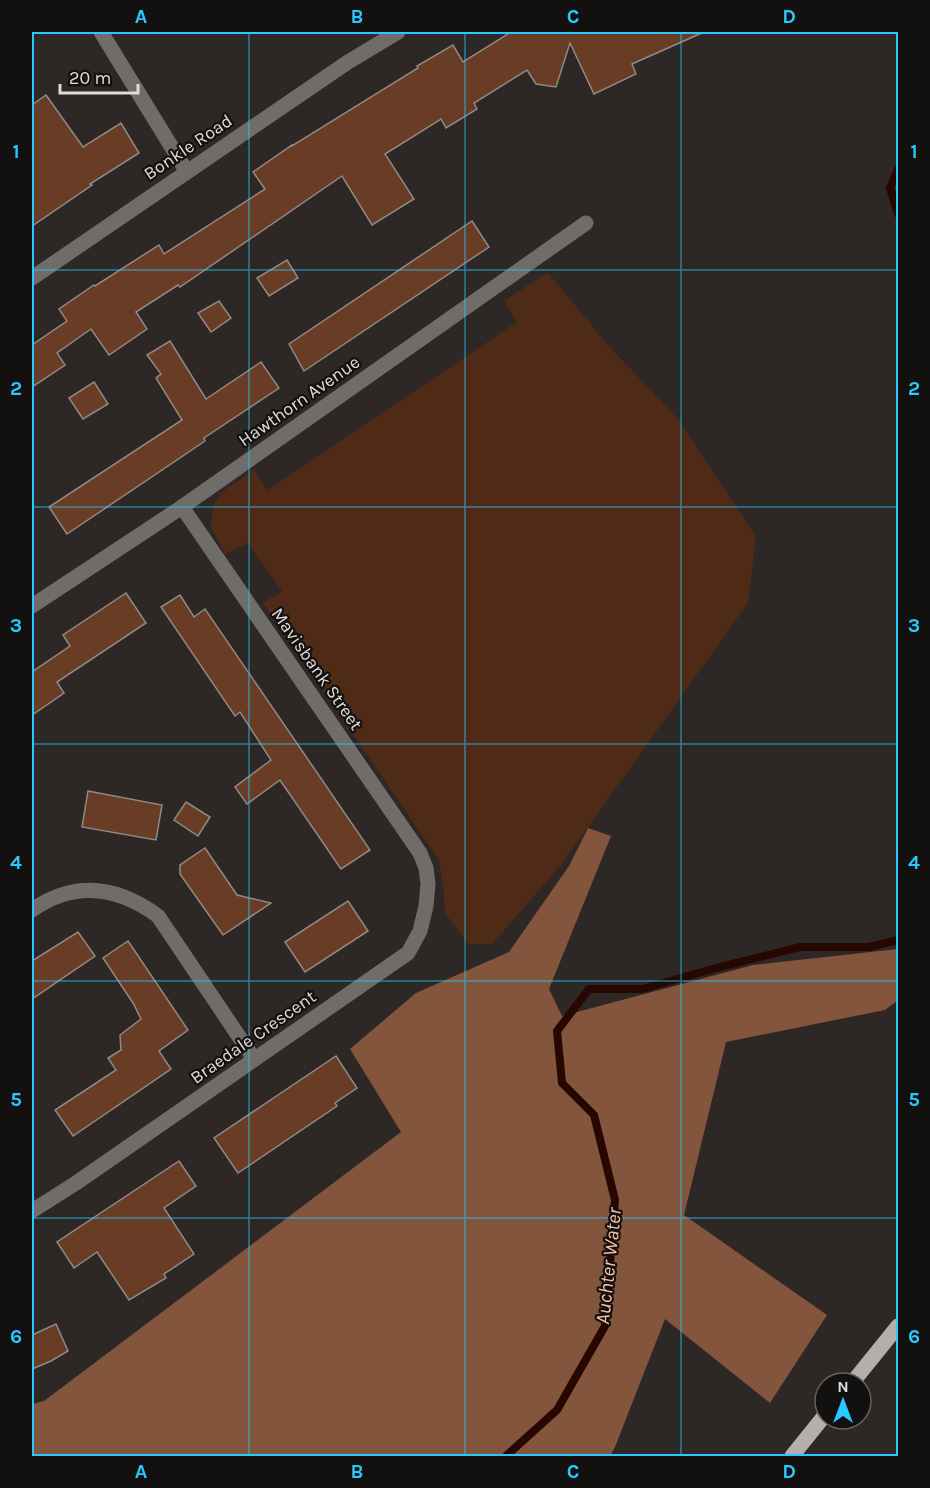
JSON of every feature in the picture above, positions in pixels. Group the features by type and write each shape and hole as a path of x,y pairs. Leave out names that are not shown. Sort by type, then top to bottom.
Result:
{"main road":[{"path":"862,1371 898,1326"},
{"path":"792,1456 813,1430"}],"street":[{"path":"101,32 186,172"},
{"name":"Bonkle Road","path":"32,278 348,62 398,32"},
{"name":"Hawthorn Avenue","path":"32,606 182,507 586,223"},
{"name":"Mavisbank Street","path":"182,507 420,853"},
{"name":"Braedale Crescent","path":"32,1211 408,953 420,930 426,906 427,876 420,853"},
{"path":"32,910 64,894 95,890 120,895 142,904 158,916 254,1059"}],"shaded area":[{"path":"548,272 606,343 679,420 756,536 748,603 561,865 492,944 468,944 445,913 439,860 263,603 282,591 248,543 225,554 211,527 213,507 220,493 254,470 267,490 517,322 504,301"},
{"path":"588,828 611,836 549,989 562,1016 753,965 898,949 898,1000 885,1010 726,1042 684,1215 827,1315 770,1403 665,1319 610,1456 32,1456 32,1404 44,1401 401,1132 350,1049 416,993 509,952 569,866"}],"building":[{"path":"511,32 704,32 632,64 636,74 594,94 570,43 556,87 536,84 527,70 474,103 477,109 446,128 441,119 385,154 414,199 372,225 342,176 180,287 178,285 136,312 147,329 109,355 91,329 57,353 65,365 32,387 32,345 67,321 59,309 159,245 164,254 265,189 253,172 292,145 418,68 417,66 453,45 463,62"},
{"path":"46,95 83,147 121,123 139,153 90,184 92,185 32,226 32,105"},
{"path":"472,221 489,247 304,371 289,344"},
{"path":"287,260 298,278 269,296 257,278"},
{"path":"219,301 231,318 211,332 198,313"},
{"path":"170,341 206,399 261,362 279,388 67,534 49,507 182,420 156,378 161,374 147,355"},
{"path":"94,382 108,404 83,419 69,398"},
{"path":"126,593 146,623 57,682 64,693 32,715 32,672 70,646 63,635"},
{"path":"180,595 194,617 205,609 370,850 341,869 280,780 247,804 235,787 271,760 240,712 235,716 161,607"},
{"path":"88,791 162,805 156,840 82,827"},
{"path":"186,802 210,817 198,836 174,820"},
{"path":"205,848 237,895 271,903 223,935 180,874 180,865"},
{"path":"348,901 368,931 305,972 285,942"},
{"path":"78,932 95,956 32,999 32,961"},
{"path":"128,941 188,1030 159,1051 171,1069 73,1136 55,1110 116,1070 108,1058 121,1050 120,1035 141,1019 103,958"},
{"path":"336,1056 357,1088 335,1103 337,1106 238,1173 214,1138"},
{"path":"179,1161 196,1186 164,1208 194,1254 164,1274 166,1278 129,1300 97,1252 74,1268 57,1242"},
{"path":"56,1324 68,1351 32,1369 32,1335"}],"waterway":[{"name":"Auchter Water","path":"898,169 890,188 898,214"},
{"name":"Auchter Water","path":"506,1456 557,1410 605,1326 615,1200 594,1115 562,1083 557,1031 589,989 642,989 800,947 869,947 898,940"}]}
